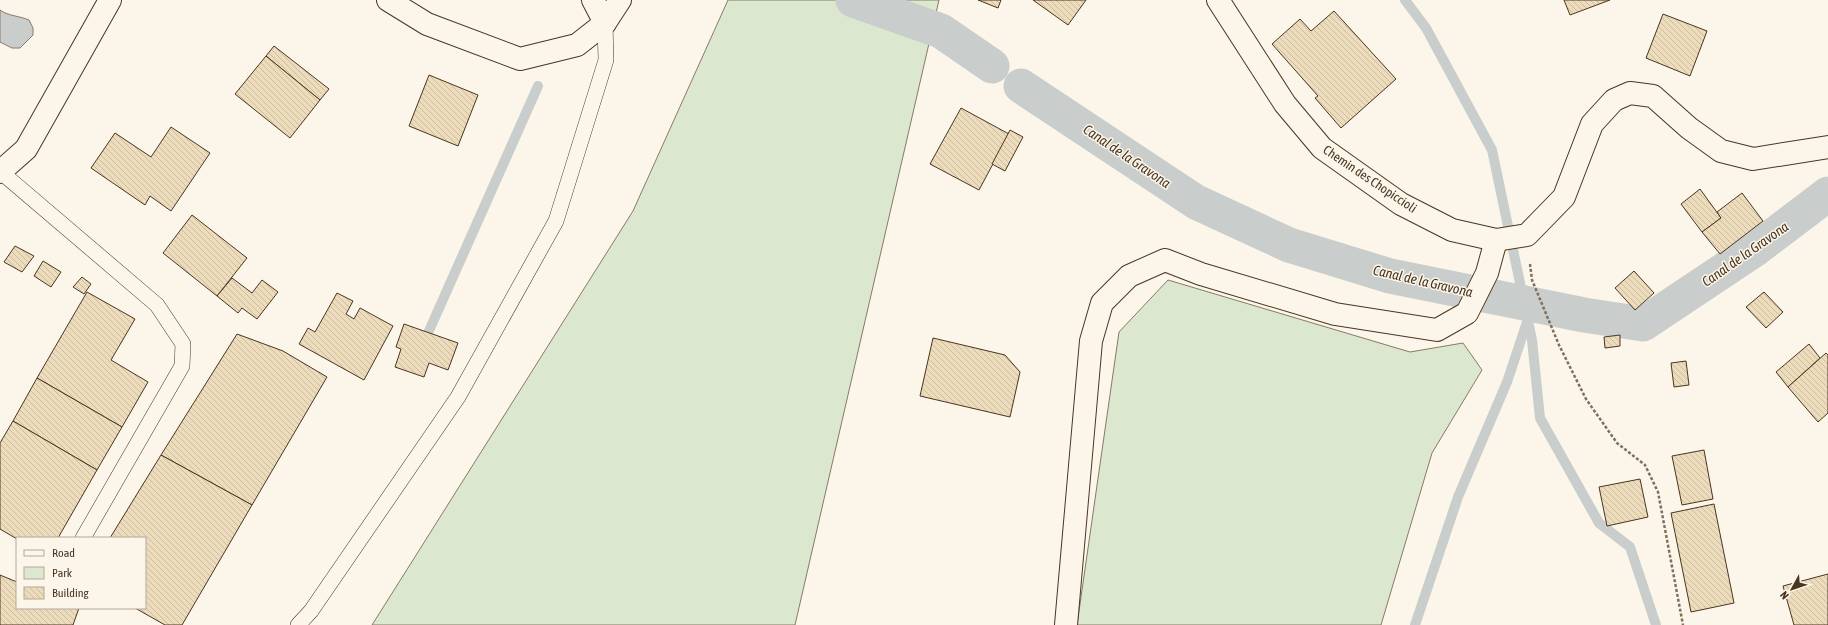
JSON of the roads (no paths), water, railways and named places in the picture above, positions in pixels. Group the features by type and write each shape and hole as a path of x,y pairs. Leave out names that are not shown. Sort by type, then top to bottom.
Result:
{"street":[{"path":"1,172 26,149 110,0"},
{"path":"388,0 427,24 520,59 577,45 605,23 620,0"},
{"path":"593,0 605,23"},
{"name":"Chemin des Chopiccioli","path":"1218,0 1285,104 1322,148 1401,204 1452,230 1496,240"},
{"path":"1066,625 1091,341 1102,303 1129,276 1165,260 1200,274 1335,314 1437,330 1467,313 1487,274 1496,240 1527,235 1564,197 1592,124 1614,100 1630,93 1653,96 1688,128 1721,151 1754,159 1828,147"}],"lane":[{"path":"298,625 311,611 458,397 556,221 606,60 605,23"},
{"path":"1,172 157,304 183,344 182,366 84,537"}],"waterway":[{"name":"Canal de la Gravona","path":"853,0 941,31 992,66"},
{"path":"1405,0 1426,28 1492,150 1532,340 1540,418 1599,523 1630,547 1656,625"},
{"path":"428,333 538,86"},
{"name":"Canal de la Gravona","path":"1021,86 1196,202 1289,245 1390,276 1584,315 1643,324 1754,250 1828,194"},
{"path":"1415,625 1458,497 1507,382 1528,319"}]}
